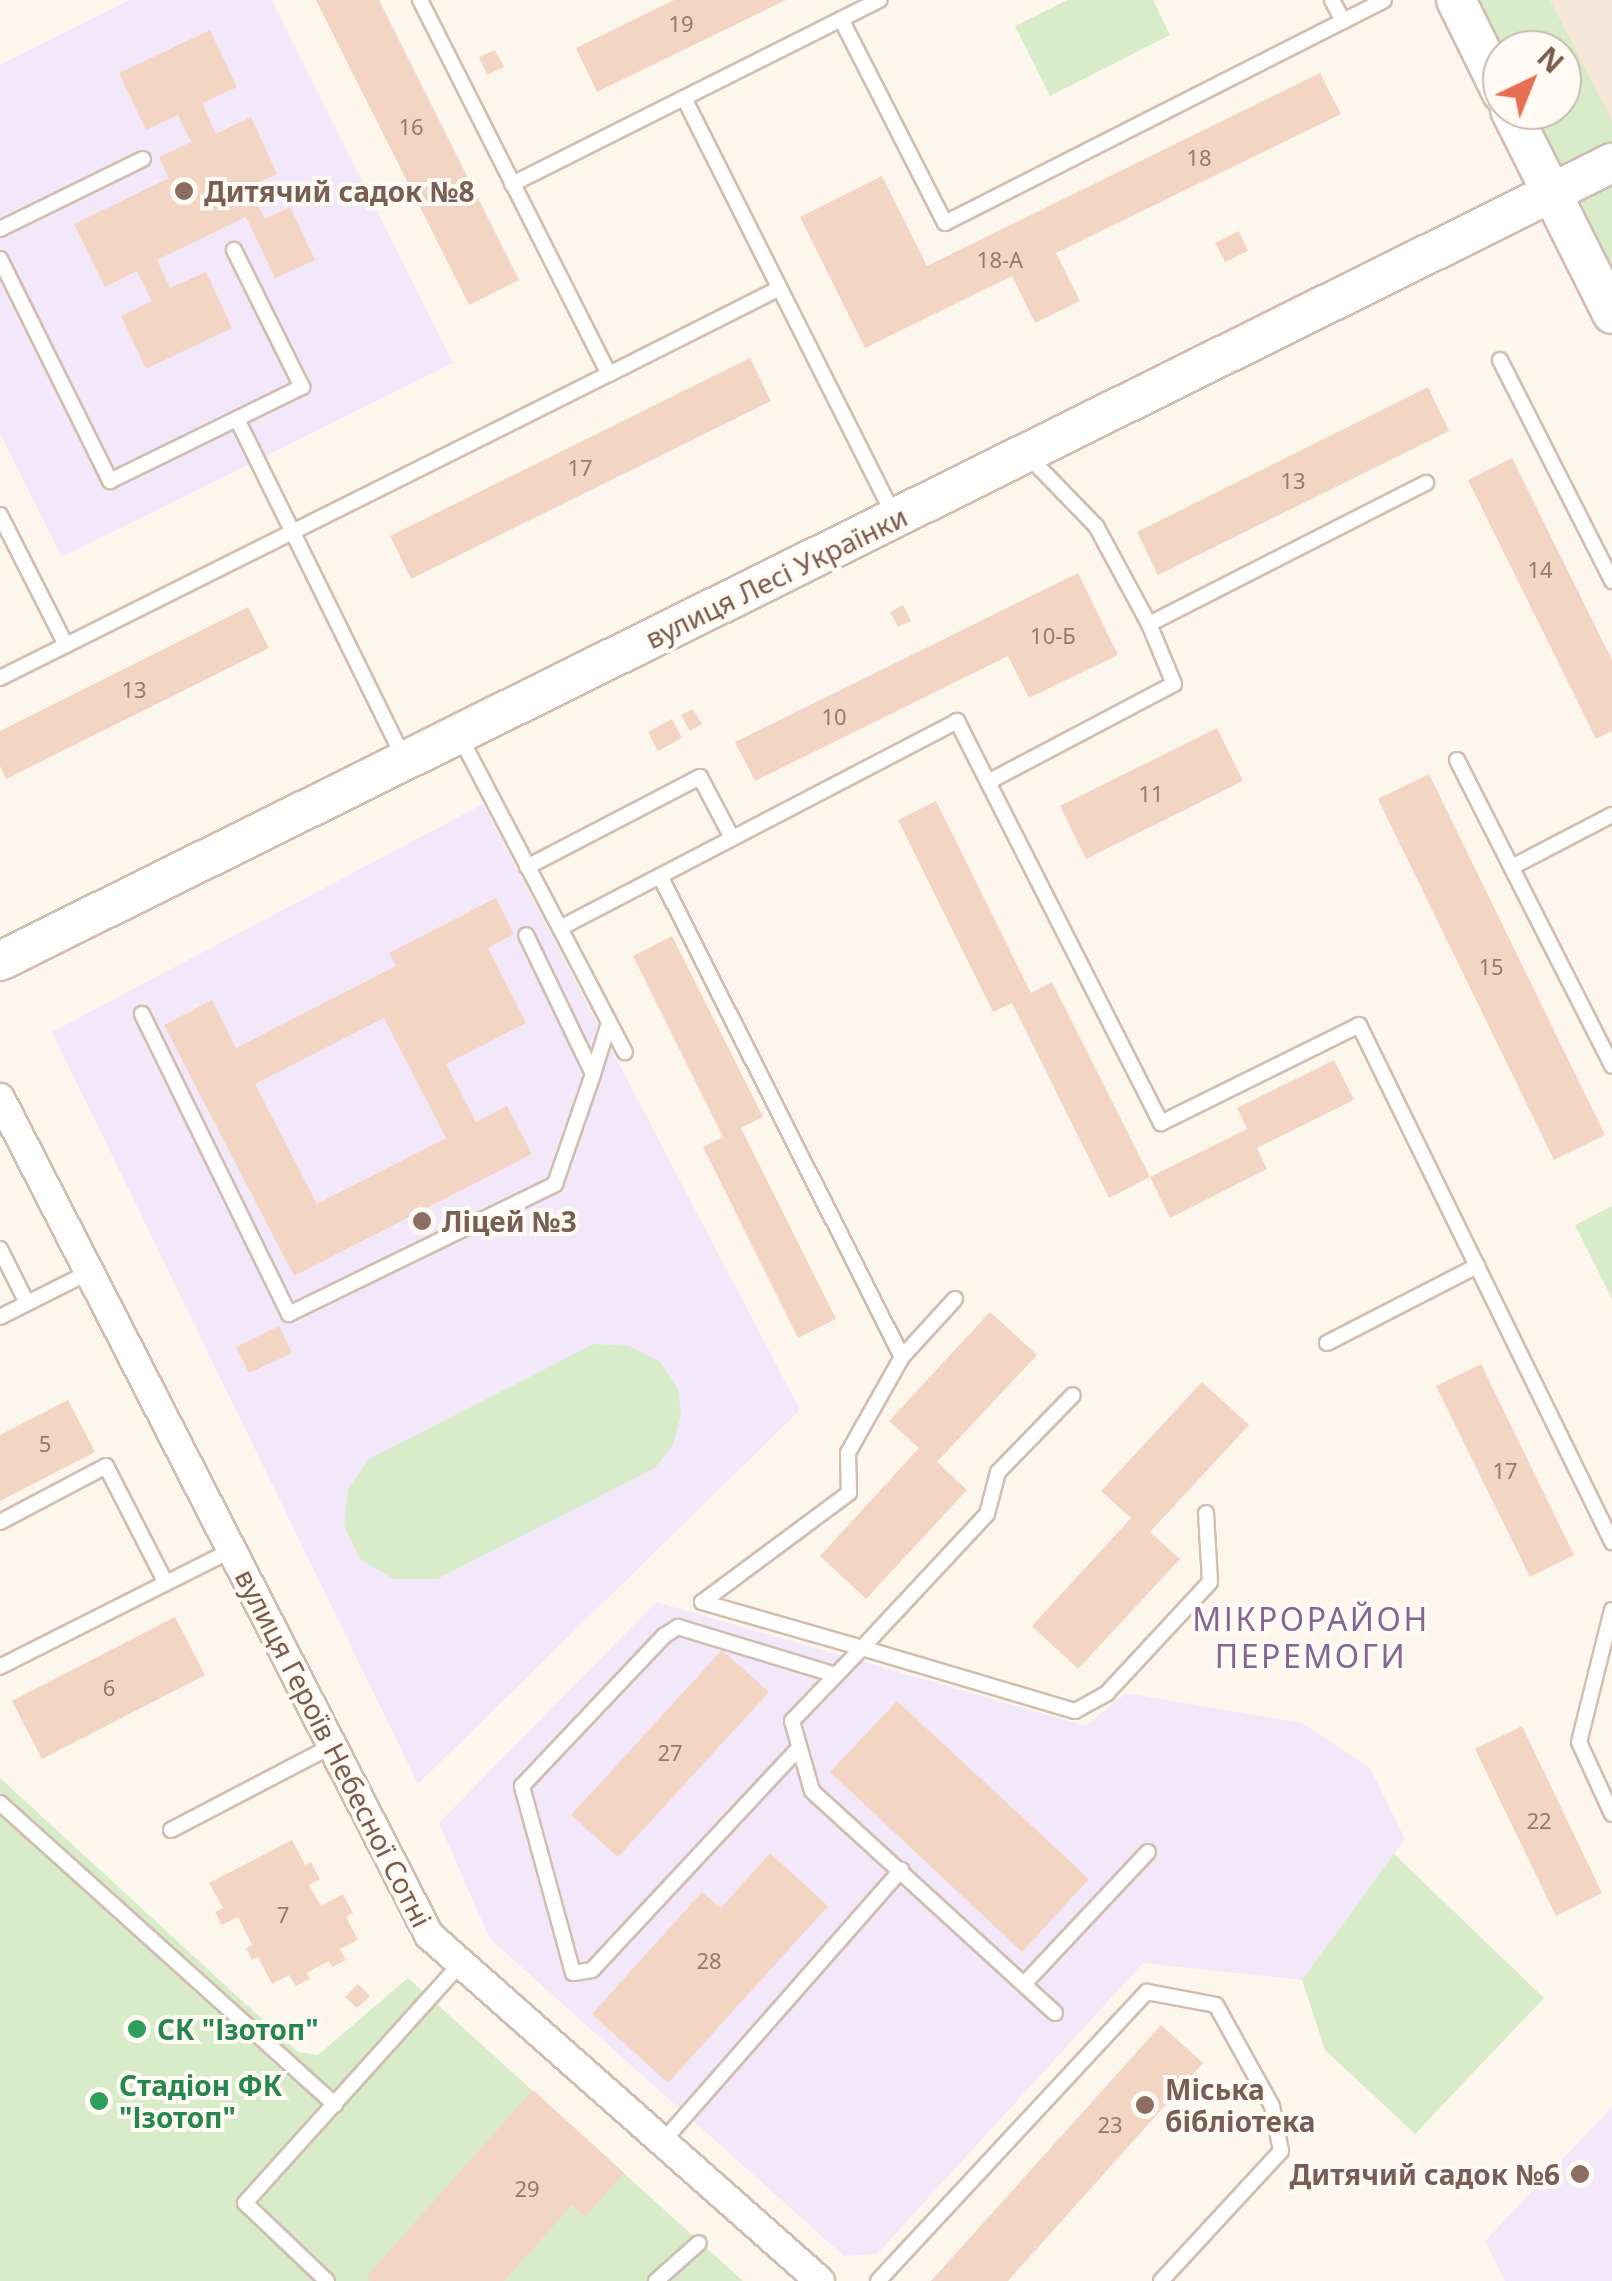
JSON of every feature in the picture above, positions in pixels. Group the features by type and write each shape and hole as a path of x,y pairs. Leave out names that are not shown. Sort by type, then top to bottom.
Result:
{"main road":[{"path":"1456,0 1482,53"},
{"path":"1520,130 1612,314"},
{"name":"вулиця Лесі Українки","path":"0,961 1612,163"}],"street":[{"name":"вулиця Героїв Небесної Сотні","path":"0,1098 429,1935 820,2281"}],"lane":[{"path":"420,0 609,374"},
{"path":"512,184 879,0"},
{"path":"1332,0 1343,21"},
{"path":"840,19 945,223 1384,0"},
{"path":"684,98 896,518"},
{"path":"0,229 143,159"},
{"path":"0,259 110,481 302,386 234,250"},
{"path":"0,678 780,288"},
{"path":"1500,360 1612,581"},
{"path":"236,419 405,760"},
{"path":"988,782 1174,684 1149,624 1096,526 1025,454"},
{"path":"1149,624 1426,484"},
{"path":"0,515 66,646"},
{"path":"560,928 957,721 1161,1123 1358,1024 1612,1542"},
{"path":"458,734 625,1052"},
{"path":"1457,760 1612,1066"},
{"path":"528,867 700,777 732,838"},
{"path":"1512,867 1612,816"},
{"path":"660,876 902,1357"},
{"path":"526,936 593,1074"},
{"path":"142,1014 289,1314 555,1184 609,1023"},
{"path":"0,1249 27,1304"},
{"path":"1327,1343 1477,1266"},
{"path":"0,1317 89,1272"},
{"path":"956,1299 902,1357 848,1453 849,1492 702,1602 1075,1711 1107,1693 1210,1582 1206,1513"},
{"path":"1055,2013 812,1791 792,1721 988,1514 998,1472 1073,1394"},
{"path":"0,1522 106,1466 166,1583"},
{"path":"0,1667 232,1550"},
{"path":"1612,1610 1579,1742 1612,1814"},
{"path":"798,1749 592,1970 573,1973 522,1786 664,1636 678,1627 836,1675"},
{"path":"170,1830 332,1746"},
{"path":"0,1803 335,2104"},
{"path":"1024,1984 1148,1852"},
{"path":"663,2142 901,1870"},
{"path":"327,2281 244,2204 461,1962"},
{"path":"878,2281 1146,1992 1216,2004 1272,2106 1282,2151 1160,2281"},
{"path":"656,2281 699,2242"}],"shaded area":[{"name":"Дитячий садок №8","path":"130,0 272,0 453,363 62,557 0,433 0,65"},
{"path":"1456,0 1612,0 1612,163 1581,130 1582,30 1484,30"},
{"name":"Ліцей №3","path":"483,804 800,1410 418,1784 52,1032"},
{"path":"656,1602 1086,1726 1126,1693 1302,1723 1370,1768 1405,1839 1302,1980 1143,1963 877,2254 844,2256 490,1939 439,1823"},
{"name":"Дитячий садок №6","path":"1612,2107 1612,2281 1505,2281 1485,2241"}],"green space":[{"path":"1067,0 1153,0 1170,35 1050,96 1015,26"},
{"path":"1456,0 1550,0 1565,30 1482,30 1482,53"},
{"path":"1582,62 1612,121 1612,314 1520,130 1582,130"},
{"path":"1612,1206 1612,1299 1575,1225"},
{"path":"594,1344 629,1346 660,1362 678,1389 681,1415 673,1445 655,1468 437,1579 393,1579 360,1559 344,1526 348,1489 369,1459"},
{"name":"СК \"Ізотоп\"","path":"0,1778 298,2052 318,2055 408,1978 743,2281 0,2281"},
{"path":"1394,1854 1544,1998 1415,2134 1325,2050 1302,1980"}],"building":[{"path":"316,0 379,0 519,280 469,305"},
{"path":"674,0 786,0 597,92 576,48"},
{"path":"210,30 237,87 202,103 216,134 251,117 277,174 249,187 265,219 290,207 315,260 275,278 246,217 157,260 170,288 206,272 232,328 146,369 121,316 152,301 137,271 105,287 74,224 169,178 159,157 191,142 178,115 146,130 119,73"},
{"path":"495,50 504,67 487,75 479,57"},
{"path":"1320,73 1341,114 1056,253 1080,301 1035,323 1012,276 865,348 800,217 882,176 927,266"},
{"path":"1239,231 1248,251 1225,262 1215,243"},
{"path":"750,358 771,401 411,579 390,536"},
{"path":"1428,387 1449,431 1158,575 1137,532"},
{"path":"1512,458 1612,660 1612,731 1596,739 1468,480"},
{"path":"1078,573 1118,655 1029,698 1008,656 755,781 735,742"},
{"path":"903,605 911,621 898,627 890,612"},
{"path":"248,607 269,648 6,779 0,766 0,731"},
{"path":"693,709 702,724 690,731 681,715"},
{"path":"672,719 682,738 658,751 648,732"},
{"path":"1217,728 1243,781 1086,859 1060,806"},
{"path":"1429,774 1605,1135 1554,1160 1378,799"},
{"path":"936,801 1031,993 1052,982 1150,1177 1109,1198 1012,1003 993,1012 898,820"},
{"path":"496,898 514,934 488,948 526,1023 446,1064 476,1122 507,1106 532,1154 294,1276 164,1025 212,1000 236,1048 396,966 389,953","holes":["384,1018 446,1138 317,1204 255,1084"]},
{"path":"672,936 763,1117 741,1128 836,1319 798,1338 703,1147 723,1137 633,956"},
{"path":"1334,1060 1354,1100 1257,1148 1267,1169 1170,1218 1150,1177 1247,1129 1237,1108"},
{"path":"990,1312 1037,1355 937,1462 967,1490 866,1599 820,1556 919,1448 889,1421"},
{"path":"279,1326 292,1353 249,1373 236,1347"},
{"path":"1481,1364 1574,1555 1530,1577 1436,1386"},
{"path":"1202,1382 1249,1425 1150,1532 1180,1559 1078,1669 1032,1626 1131,1518 1101,1491"},
{"path":"68,1400 95,1452 0,1501 0,1435"},
{"path":"175,1617 205,1675 42,1759 12,1701"},
{"path":"722,1650 769,1692 618,1857 571,1815"},
{"path":"897,1701 1089,1879 1022,1952 830,1772"},
{"path":"1522,1726 1602,1893 1556,1916 1475,1749"},
{"path":"292,1840 305,1865 311,1862 320,1879 309,1885 321,1906 343,1894 353,1913 346,1917 358,1940 340,1949 346,1960 332,1967 329,1961 307,1973 310,1979 296,1986 289,1975 272,1984 258,1957 252,1960 246,1948 252,1945 238,1917 222,1925 215,1912 223,1908 209,1883"},
{"path":"770,1853 828,1906 668,2083 592,2014 702,1892 721,1908"},
{"path":"358,1984 370,1996 357,2008 345,1997"},
{"path":"1161,2025 1203,2063 1008,2281 931,2281"},
{"path":"533,2090 624,2173 585,2217 572,2205 504,2281 370,2281 366,2277"}],"place":[{"name":"Дитячий садок №8","path":"184,191"},
{"name":"Ліцей №3","path":"422,1221"},
{"name":"СК \"Ізотоп\"","path":"137,2029"},
{"name":"Стадіон ФК \"Ізотоп\"","path":"99,2101"},
{"name":"Міська бібліотека","path":"1145,2105"},
{"name":"Дитячий садок №6","path":"1580,2174"}],"district":[{"name":"МІКРОРАЙОН ПЕРЕМОГИ","path":"1311,1638"}]}
